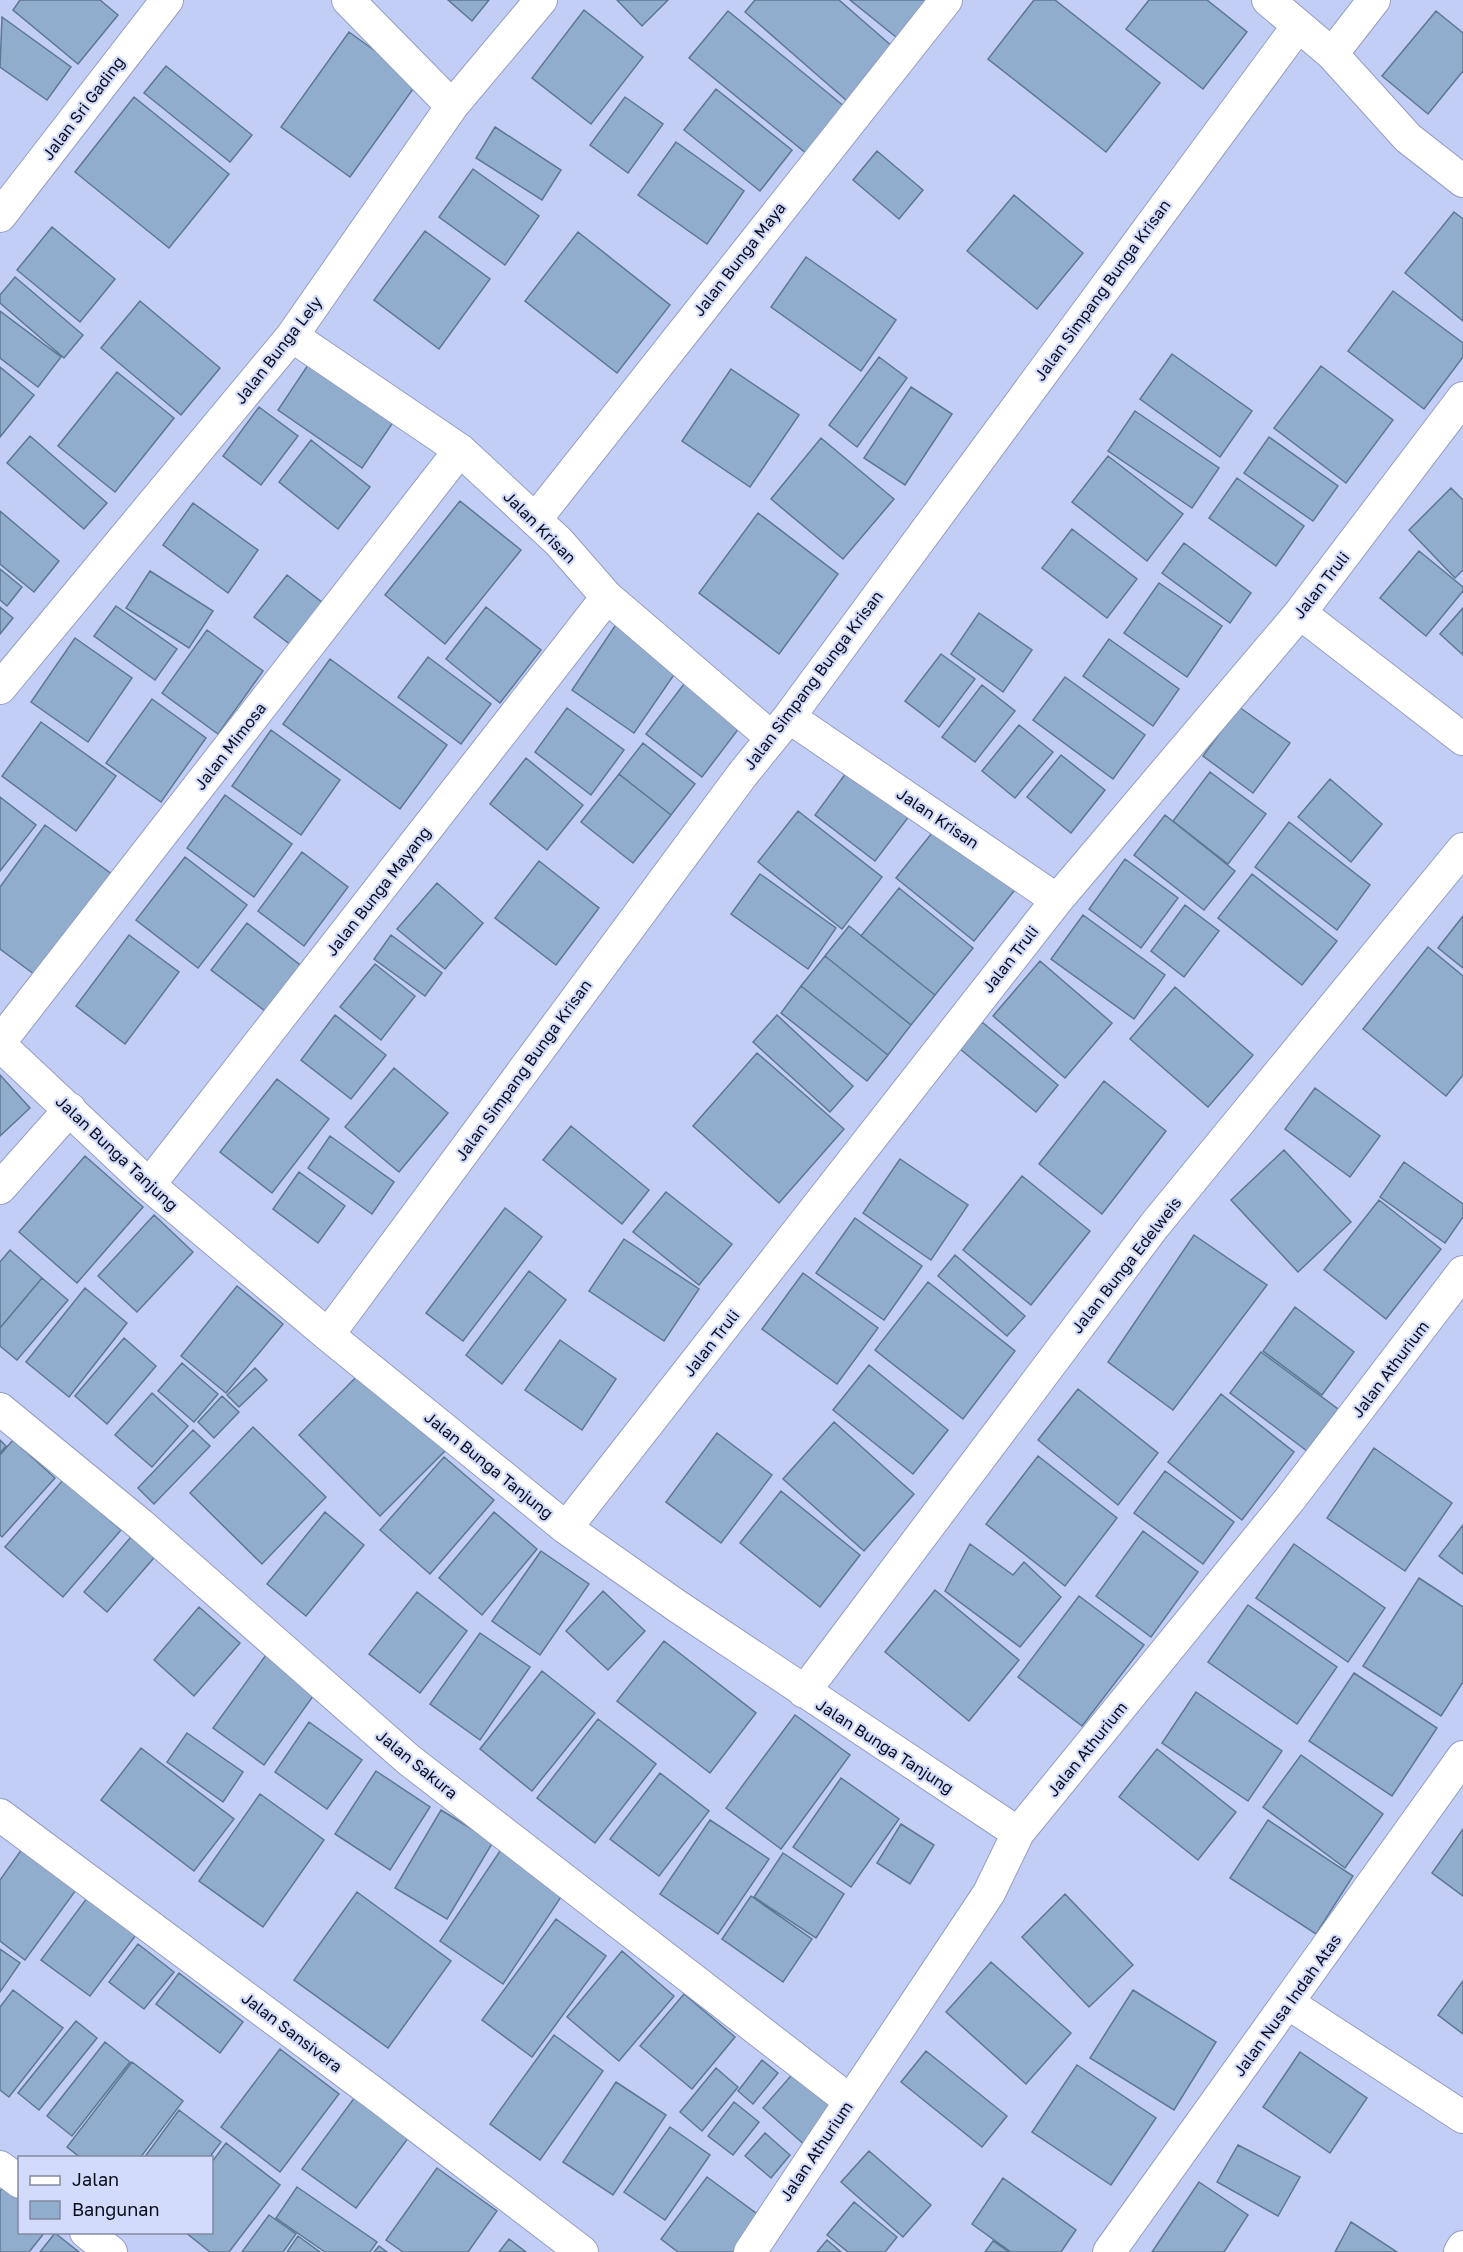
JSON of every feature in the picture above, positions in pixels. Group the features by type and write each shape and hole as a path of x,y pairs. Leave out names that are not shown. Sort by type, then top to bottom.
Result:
{"street":[{"name":"Jalan Sri Gading","path":"0,216 167,0"},
{"path":"348,0 452,106"},
{"name":"Jalan Bunga Lely","path":"0,688 292,336 452,106 541,0"},
{"name":"Jalan Bunga Maya","path":"535,520 946,0"},
{"path":"1268,0 1332,54 1408,138 1463,181"},
{"path":"1332,54 1374,0"},
{"name":"Jalan Simpang Bunga Krisan","path":"327,1335 1298,26"},
{"name":"Jalan Krisan","path":"292,336 460,450 559,542 607,597 780,727 1057,900"},
{"name":"Jalan Truli","path":"566,1528 1057,900 1300,613 1463,398"},
{"name":"Jalan Mimosa","path":"0,1044 460,450"},
{"name":"Jalan Bunga Mayang","path":"149,1185 607,597"},
{"path":"1300,613 1463,739"},
{"name":"Jalan Bunga Edelweis","path":"804,1692 1154,1226 1463,849"},
{"name":"Jalan Bunga Tanjung","path":"0,1044 149,1185 327,1335 566,1528 804,1692 1018,1833"},
{"path":"0,1188 70,1109"},
{"name":"Jalan Athurium","path":"750,2252 989,1893 1018,1833 1290,1499 1463,1272"},
{"name":"Jalan Sakura","path":"0,1409 140,1524 409,1760 850,2101"},
{"name":"Jalan Nusa Indah Atas","path":"1109,2252 1463,1757"},
{"name":"Jalan Sansivera","path":"0,1815 379,2097 582,2252"},
{"path":"1288,2003 1463,2116"},
{"path":"0,2167 18,2180"},
{"path":"88,2234 111,2252"},
{"path":"1460,2252 1463,2247"}],"building":[{"path":"20,0 100,0 118,15 78,64 13,10"},
{"path":"448,0 489,0 472,21"},
{"path":"617,0 668,0 642,26"},
{"path":"755,0 839,0 901,54 855,108 745,12"},
{"path":"850,0 933,0 901,41"},
{"path":"1034,0 1055,0 1160,83 1106,152 988,59"},
{"path":"1149,0 1207,0 1247,32 1203,89 1126,29"},
{"path":"584,10 643,57 591,124 532,78"},
{"path":"728,11 845,107 807,154 689,58"},
{"path":"1436,11 1463,33 1463,71 1428,114 1382,76"},
{"path":"2,17 71,67 47,100 0,67"},
{"path":"349,32 418,82 350,177 281,127"},
{"path":"166,66 252,135 230,162 144,93"},
{"path":"716,89 792,150 760,191 684,130"},
{"path":"134,97 229,174 169,248 75,172"},
{"path":"625,97 663,124 628,173 590,145"},
{"path":"495,127 561,170 542,200 476,158"},
{"path":"676,142 744,191 707,244 638,195"},
{"path":"877,151 923,190 899,219 853,180"},
{"path":"473,169 539,216 505,265 439,217"},
{"path":"1014,195 1083,253 1037,309 967,251"},
{"path":"1454,212 1463,219 1463,321 1405,273"},
{"path":"52,227 115,279 80,322 17,270"},
{"path":"425,231 490,279 439,349 374,300"},
{"path":"578,232 670,305 617,373 525,301"},
{"path":"806,257 896,320 861,371 771,307"},
{"path":"15,277 83,335 64,358 0,303 0,295"},
{"path":"1393,291 1463,343 1463,357 1424,409 1348,351"},
{"path":"140,301 220,368 181,415 101,348"},
{"path":"0,311 61,357 38,387 0,358"},
{"path":"1172,354 1252,411 1220,457 1140,399"},
{"path":"879,357 907,378 857,447 829,425"},
{"path":"312,359 396,418 362,468 278,410"},
{"path":"1321,366 1393,420 1346,483 1274,428"},
{"path":"0,367 34,395 0,437"},
{"path":"731,369 799,415 750,487 682,441"},
{"path":"117,372 174,418 115,492 58,446"},
{"path":"911,387 952,414 905,485 864,458"},
{"path":"259,407 298,436 261,485 223,456"},
{"path":"1135,411 1219,468 1192,508 1108,451"},
{"path":"30,436 107,503 84,529 7,463"},
{"path":"1269,437 1338,486 1313,521 1244,473"},
{"path":"821,438 894,499 843,559 771,499"},
{"path":"311,440 370,487 338,529 279,482"},
{"path":"1108,456 1183,514 1147,561 1072,502"},
{"path":"1237,478 1304,526 1276,566 1209,518"},
{"path":"1451,488 1463,500 1463,570 1455,578 1409,530"},
{"path":"460,501 521,550 445,644 385,595"},
{"path":"193,503 258,550 228,593 163,545"},
{"path":"0,511 59,561 34,592 0,564"},
{"path":"758,513 838,574 779,654 699,593"},
{"path":"1072,529 1137,579 1107,618 1042,568"},
{"path":"1184,543 1251,593 1230,623 1162,573"},
{"path":"1419,551 1463,587 1463,591 1426,636 1380,598"},
{"path":"0,569 22,587 7,606 0,600"},
{"path":"150,571 213,611 189,648 126,608"},
{"path":"287,575 323,603 291,645 254,617"},
{"path":"1159,583 1222,626 1187,677 1124,633"},
{"path":"116,606 177,649 155,680 94,636"},
{"path":"0,607 13,618 0,634"},
{"path":"486,607 541,650 500,703 446,659"},
{"path":"1463,608 1463,655 1440,634"},
{"path":"979,613 1032,650 1003,692 951,654"},
{"path":"617,623 680,666 634,733 572,690"},
{"path":"207,630 263,671 218,734 162,693"},
{"path":"75,638 132,678 88,742 31,702"},
{"path":"1109,639 1179,689 1153,726 1083,676"},
{"path":"941,654 975,679 939,727 905,701"},
{"path":"428,657 491,704 461,744 398,697"},
{"path":"330,659 447,745 400,809 283,724"},
{"path":"690,676 746,719 702,777 646,734"},
{"path":"1065,677 1145,735 1113,779 1033,720"},
{"path":"982,685 1015,711 975,762 942,737"},
{"path":"152,699 206,738 161,802 106,763"},
{"path":"1239,707 1290,743 1253,793 1203,756"},
{"path":"567,708 624,750 591,795 535,752"},
{"path":"41,722 116,776 76,831 2,776"},
{"path":"1019,725 1053,752 1015,798 982,771"},
{"path":"271,730 340,780 301,835 232,786"},
{"path":"643,743 695,784 671,815 619,774"},
{"path":"1061,755 1105,790 1071,833 1027,797"},
{"path":"526,758 583,805 547,850 490,804"},
{"path":"849,769 910,815 875,861 815,815"},
{"path":"1210,772 1266,814 1228,864 1173,821"},
{"path":"619,774 671,815 633,863 581,822"},
{"path":"1330,779 1382,824 1351,862 1298,817"},
{"path":"225,795 292,844 254,897 187,848"},
{"path":"0,797 36,825 0,871"},
{"path":"798,811 882,877 842,929 758,862"},
{"path":"1165,815 1235,871 1204,910 1134,855"},
{"path":"1289,822 1370,885 1337,930 1255,867"},
{"path":"940,823 1018,886 974,941 896,878"},
{"path":"45,825 113,875 38,977 0,949 0,887"},
{"path":"302,852 348,887 304,946 258,911"},
{"path":"185,857 247,905 198,968 136,920"},
{"path":"1125,859 1178,898 1141,948 1089,909"},
{"path":"539,861 599,908 556,965 495,918"},
{"path":"760,874 836,928 808,969 731,914"},
{"path":"1252,874 1337,941 1302,985 1218,918"},
{"path":"437,883 483,923 445,969 397,929"},
{"path":"899,888 973,948 935,995 861,936"},
{"path":"1185,905 1219,931 1184,977 1151,951"},
{"path":"1083,915 1165,975 1134,1019 1051,959"},
{"path":"1463,916 1463,968 1438,948"},
{"path":"247,923 300,965 265,1011 211,970"},
{"path":"849,926 935,995 911,1025 825,956"},
{"path":"129,935 179,972 125,1044 76,1006"},
{"path":"391,935 442,973 425,996 374,959"},
{"path":"1428,947 1463,976 1463,1075 1446,1096 1363,1029"},
{"path":"825,956 911,1025 888,1055 801,986"},
{"path":"1040,961 1112,1023 1065,1078 993,1016"},
{"path":"375,964 415,996 381,1040 340,1007"},
{"path":"801,986 888,1055 867,1081 781,1013"},
{"path":"1175,987 1253,1055 1208,1107 1130,1039"},
{"path":"335,1015 386,1055 351,1099 301,1060"},
{"path":"777,1015 853,1086 830,1112 753,1042"},
{"path":"982,1022 1058,1085 1036,1112 960,1049"},
{"path":"757,1053 844,1129 779,1203 693,1126"},
{"path":"394,1068 448,1113 399,1172 345,1127"},
{"path":"0,1075 30,1108 0,1136"},
{"path":"277,1079 329,1119 272,1193 220,1152"},
{"path":"1104,1081 1166,1131 1102,1214 1039,1164"},
{"path":"1315,1088 1380,1136 1350,1177 1285,1129"},
{"path":"571,1126 649,1190 622,1224 543,1160"},
{"path":"330,1136 394,1182 372,1214 308,1168"},
{"path":"1284,1150 1351,1222 1298,1272 1231,1200"},
{"path":"85,1156 143,1207 77,1283 19,1232"},
{"path":"900,1159 968,1205 931,1260 863,1213"},
{"path":"1404,1162 1463,1204 1463,1217 1445,1243 1380,1197"},
{"path":"299,1172 345,1206 318,1243 273,1209"},
{"path":"1022,1176 1090,1231 1031,1305 963,1250"},
{"path":"666,1192 732,1244 699,1285 633,1232"},
{"path":"1379,1200 1441,1249 1386,1319 1324,1270"},
{"path":"505,1208 542,1237 463,1341 426,1313"},
{"path":"154,1215 193,1252 137,1312 98,1276"},
{"path":"855,1218 922,1266 884,1320 816,1273"},
{"path":"1194,1235 1267,1285 1173,1410 1108,1362"},
{"path":"624,1239 699,1289 664,1341 589,1291"},
{"path":"10,1250 42,1278 0,1328 0,1262"},
{"path":"955,1255 1025,1316 1007,1336 938,1276"},
{"path":"529,1271 566,1300 502,1384 466,1355"},
{"path":"803,1273 878,1328 837,1384 762,1329"},
{"path":"42,1278 68,1300 17,1360 0,1346 0,1328"},
{"path":"928,1282 1015,1351 963,1419 875,1350"},
{"path":"237,1286 283,1324 226,1393 181,1356"},
{"path":"85,1288 127,1323 69,1397 26,1362"},
{"path":"1295,1307 1354,1352 1322,1395 1263,1351"},
{"path":"124,1338 156,1366 107,1424 75,1396"},
{"path":"560,1340 616,1379 582,1430 525,1390"},
{"path":"1261,1352 1338,1409 1307,1451 1230,1393"},
{"path":"182,1363 218,1394 194,1422 158,1391"},
{"path":"869,1365 948,1430 913,1474 833,1410"},
{"path":"255,1368 267,1380 239,1407 227,1395"},
{"path":"365,1368 447,1449 380,1516 299,1435"},
{"path":"1078,1389 1158,1453 1118,1505 1038,1440"},
{"path":"152,1393 188,1426 152,1467 115,1435"},
{"path":"1221,1394 1294,1452 1242,1520 1168,1462"},
{"path":"222,1396 239,1412 214,1438 198,1422"},
{"path":"834,1422 914,1494 864,1551 783,1479"},
{"path":"253,1427 326,1497 262,1564 190,1493"},
{"path":"193,1430 210,1446 154,1504 138,1488"},
{"path":"717,1433 772,1475 721,1543 666,1502"},
{"path":"0,1440 6,1446 0,1453"},
{"path":"13,1440 55,1478 2,1537 0,1535 0,1455"},
{"path":"1374,1448 1452,1503 1405,1571 1327,1518"},
{"path":"1038,1456 1117,1518 1065,1586 986,1524"},
{"path":"444,1457 494,1500 430,1574 380,1530"},
{"path":"1165,1471 1234,1522 1203,1564 1134,1513"},
{"path":"63,1480 121,1530 63,1597 5,1547"},
{"path":"781,1491 860,1555 820,1607 740,1543"},
{"path":"325,1512 364,1545 306,1616 267,1584"},
{"path":"494,1512 537,1549 482,1615 439,1578"},
{"path":"1463,1525 1463,1574 1439,1556"},
{"path":"136,1531 159,1552 107,1612 84,1592"},
{"path":"1143,1531 1198,1572 1151,1637 1096,1596"},
{"path":"970,1544 1013,1575 1024,1562 1061,1597 1020,1647 945,1591"},
{"path":"1294,1544 1385,1608 1348,1662 1256,1598"},
{"path":"541,1551 589,1584 540,1655 492,1621"},
{"path":"1419,1578 1463,1607 1463,1682 1441,1716 1363,1666"},
{"path":"935,1590 1019,1660 969,1721 885,1652"},
{"path":"603,1591 645,1631 608,1670 566,1631"},
{"path":"417,1592 467,1631 420,1693 369,1654"},
{"path":"1079,1596 1144,1645 1082,1726 1018,1677"},
{"path":"1248,1605 1337,1667 1297,1724 1208,1662"},
{"path":"199,1607 240,1643 194,1696 154,1660"},
{"path":"480,1633 530,1667 480,1740 430,1704"},
{"path":"664,1641 756,1713 710,1773 617,1701"},
{"path":"266,1655 316,1692 264,1765 213,1728"},
{"path":"542,1671 595,1713 532,1791 480,1749"},
{"path":"1354,1673 1437,1728 1392,1796 1309,1741"},
{"path":"1196,1692 1282,1751 1248,1801 1162,1743"},
{"path":"795,1715 850,1755 781,1849 726,1808"},
{"path":"598,1719 656,1764 595,1843 537,1798"},
{"path":"309,1722 362,1760 327,1809 275,1772"},
{"path":"187,1733 243,1772 223,1802 167,1762"},
{"path":"141,1748 234,1819 194,1871 101,1800"},
{"path":"1157,1749 1236,1812 1198,1860 1119,1797"},
{"path":"1301,1755 1383,1814 1345,1868 1263,1807"},
{"path":"376,1771 430,1807 390,1870 335,1834"},
{"path":"660,1773 709,1811 659,1876 610,1839"},
{"path":"841,1778 899,1819 851,1887 793,1847"},
{"path":"260,1794 324,1840 263,1927 199,1881"},
{"path":"441,1810 493,1842 447,1919 395,1888"},
{"path":"710,1820 769,1859 718,1934 660,1894"},
{"path":"1268,1820 1353,1876 1316,1934 1230,1878"},
{"path":"901,1824 934,1845 910,1884 877,1863"},
{"path":"1463,1829 1463,1896 1432,1873"},
{"path":"502,1848 565,1891 503,1984 440,1941"},
{"path":"22,1849 76,1890 25,1960 0,1941 0,1880"},
{"path":"783,1853 844,1894 816,1938 754,1897"},
{"path":"357,1892 451,1961 388,2048 294,1980"},
{"path":"90,1894 139,1931 90,1996 41,1960"},
{"path":"1065,1894 1133,1965 1089,2007 1022,1937"},
{"path":"751,1896 812,1939 783,1982 722,1939"},
{"path":"556,1919 606,1956 532,2057 482,2020"},
{"path":"138,1944 174,1972 144,2009 109,1982"},
{"path":"0,1949 20,1963 0,1992"},
{"path":"622,1951 674,1996 619,2061 567,2017"},
{"path":"991,1962 1071,2033 1026,2084 946,2012"},
{"path":"179,1973 243,2022 220,2053 156,2004"},
{"path":"1463,1981 1463,2034 1438,2015"},
{"path":"13,1990 63,2028 9,2097 0,2090 0,2007"},
{"path":"1133,1990 1216,2042 1174,2110 1090,2058"},
{"path":"684,1994 735,2037 692,2089 640,2046"},
{"path":"76,2021 97,2038 39,2110 18,2093"},
{"path":"554,2035 603,2071 540,2160 490,2124"},
{"path":"105,2042 130,2062 72,2136 47,2116"},
{"path":"280,2049 339,2094 280,2172 221,2127"},
{"path":"926,2051 1007,2116 982,2147 901,2082"},
{"path":"1300,2052 1367,2098 1330,2153 1263,2107"},
{"path":"762,2060 778,2073 753,2104 738,2091"},
{"path":"132,2062 183,2101 142,2156 78,2156 67,2147"},
{"path":"1077,2065 1156,2118 1111,2185 1032,2132"},
{"path":"716,2068 738,2087 702,2131 680,2112"},
{"path":"796,2070 840,2108 807,2147 763,2108"},
{"path":"616,2082 666,2115 613,2195 563,2162"},
{"path":"355,2097 409,2137 356,2208 302,2169"},
{"path":"734,2102 759,2122 733,2155 708,2136"},
{"path":"179,2110 221,2142 210,2156 145,2156"},
{"path":"670,2127 710,2155 665,2220 624,2192"},
{"path":"765,2133 790,2155 771,2178 745,2156"},
{"path":"226,2143 280,2185 229,2252 210,2252 188,2234 213,2234 213,2161"},
{"path":"1238,2145 1300,2177 1278,2216 1217,2182"},
{"path":"869,2151 931,2205 903,2237 841,2182"},
{"path":"437,2168 497,2211 468,2252 403,2252 386,2240"},
{"path":"707,2177 760,2216 733,2252 678,2252 661,2239"},
{"path":"1003,2178 1076,2230 1061,2252 1011,2252 972,2224"},
{"path":"1199,2182 1248,2215 1224,2252 1152,2252"},
{"path":"4,2187 18,2198 18,2234 43,2234 29,2252 0,2252 0,2191"},
{"path":"297,2187 377,2242 370,2252 325,2252 276,2218"},
{"path":"854,2202 897,2237 885,2252 848,2252 827,2235"},
{"path":"269,2215 296,2234 283,2252 242,2252"},
{"path":"1351,2222 1397,2252 1335,2252"},
{"path":"56,2234 79,2252 40,2252"},
{"path":"298,2236 320,2252 287,2252"},
{"path":"509,2239 526,2252 499,2252"},
{"path":"827,2240 841,2252 817,2252"},
{"path":"993,2241 1009,2252 985,2252"},
{"path":"379,2246 387,2252 374,2252"}]}
